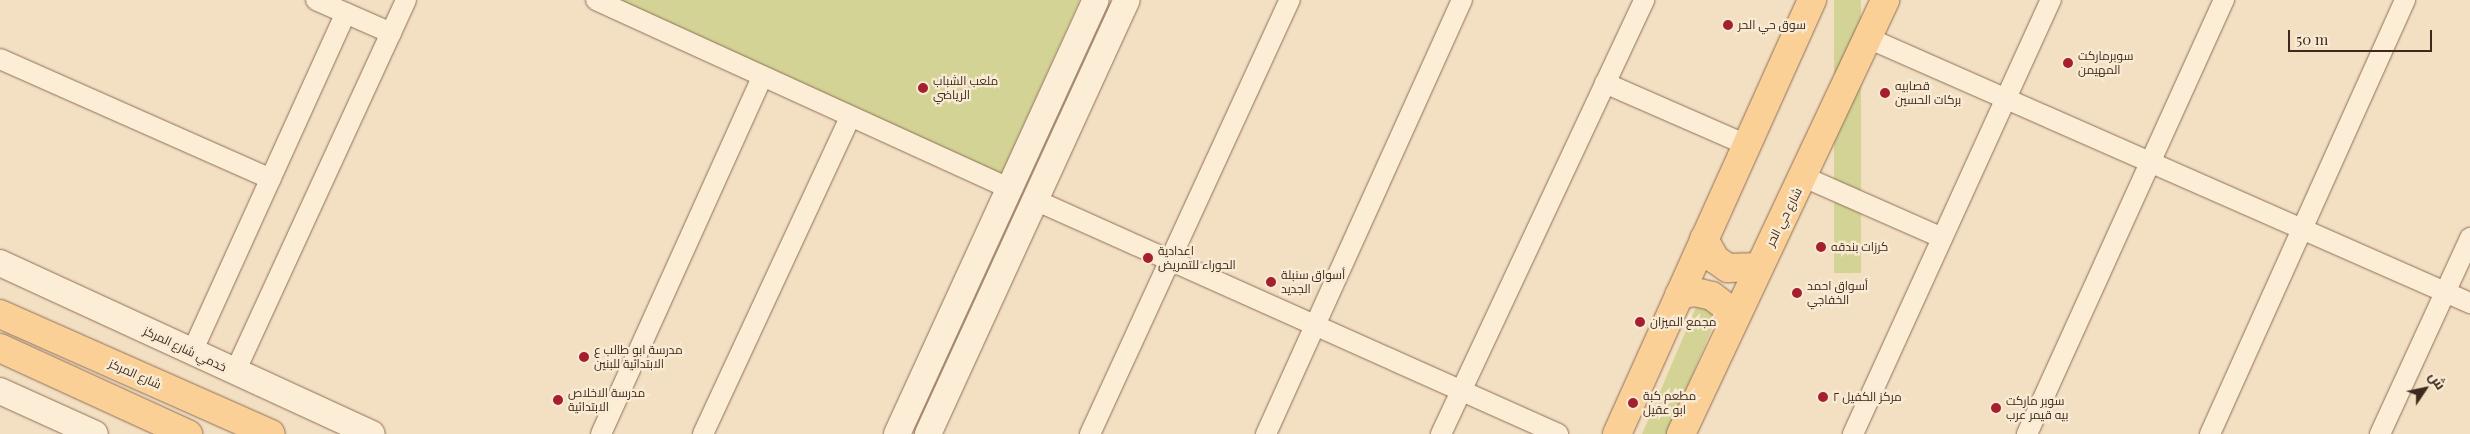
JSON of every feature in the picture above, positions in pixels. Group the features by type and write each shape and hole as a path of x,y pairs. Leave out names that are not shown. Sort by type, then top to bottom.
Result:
{"main road":[{"name":"شارع حي الحر","path":"1681,434 1732,321 1804,177 1885,0"},
{"path":"1616,434 1747,145 1805,2"},
{"path":"1704,239 1715,259 1728,268 1759,267"},
{"path":"1679,295 1712,296 1725,306 1732,321"},
{"name":"شارع المركز","path":"0,314 271,434"},
{"path":"0,348 188,434"}],"street":[{"path":"316,0 391,33"},
{"path":"235,372 406,0"},
{"path":"596,0 762,78 1007,187"},
{"path":"897,434 1007,187 1096,0"},
{"path":"928,434 1127,0"},
{"path":"1090,434 1290,0"},
{"path":"1266,434 1462,0"},
{"path":"1441,434 1644,0"},
{"path":"1853,434 2052,0"},
{"path":"2027,434 2224,0"},
{"path":"2210,434 2406,0"},
{"path":"192,352 346,13"},
{"path":"1868,38 2470,303"},
{"path":"0,59 271,179"},
{"path":"601,434 762,78"},
{"path":"1605,83 1747,145"},
{"path":"703,434 850,117"},
{"path":"1804,177 1942,238"},
{"path":"1036,200 1558,434"},
{"path":"2380,434 2470,238"},
{"name":"خدمي شارع المركز","path":"0,263 371,434"},
{"path":"0,391 94,434"}],"green space":[{"name":"ملعب الشباب الرياضي","path":"614,0 1080,0 1000,177"},
{"path":"1834,0 1861,0 1861,273 1834,273"},
{"path":"1699,300 1720,309 1667,434 1642,434"}],"place":[{"name":"سوق حي الحر","path":"1728,25"},
{"name":"سوبرماركت المهيمن","path":"2068,63"},
{"name":"ملعب الشباب الرياضي","path":"923,88"},
{"name":"قصابيه بركات الحسين","path":"1885,93"},
{"name":"كرزات بندقه","path":"1821,247"},
{"name":"اعدادية الحوراء للتمريض","path":"1148,258"},
{"name":"أسواق سنبلة الجديد","path":"1271,282"},
{"name":"أسواق احمد الخفاجي","path":"1797,293"},
{"name":"مجمع الميزان","path":"1640,322"},
{"name":"مدرسة ابو طالب ع الابتدائية للبنين","path":"584,357"},
{"name":"مركز الكفيل ٢","path":"1823,397"},
{"name":"مدرسة الاخلاص الابتدائية","path":"558,400"},
{"name":"مطعم كبة ابو عقيل","path":"1633,403"},
{"name":"سوبر ماركت بيه قيمر عرب","path":"1996,408"}]}
